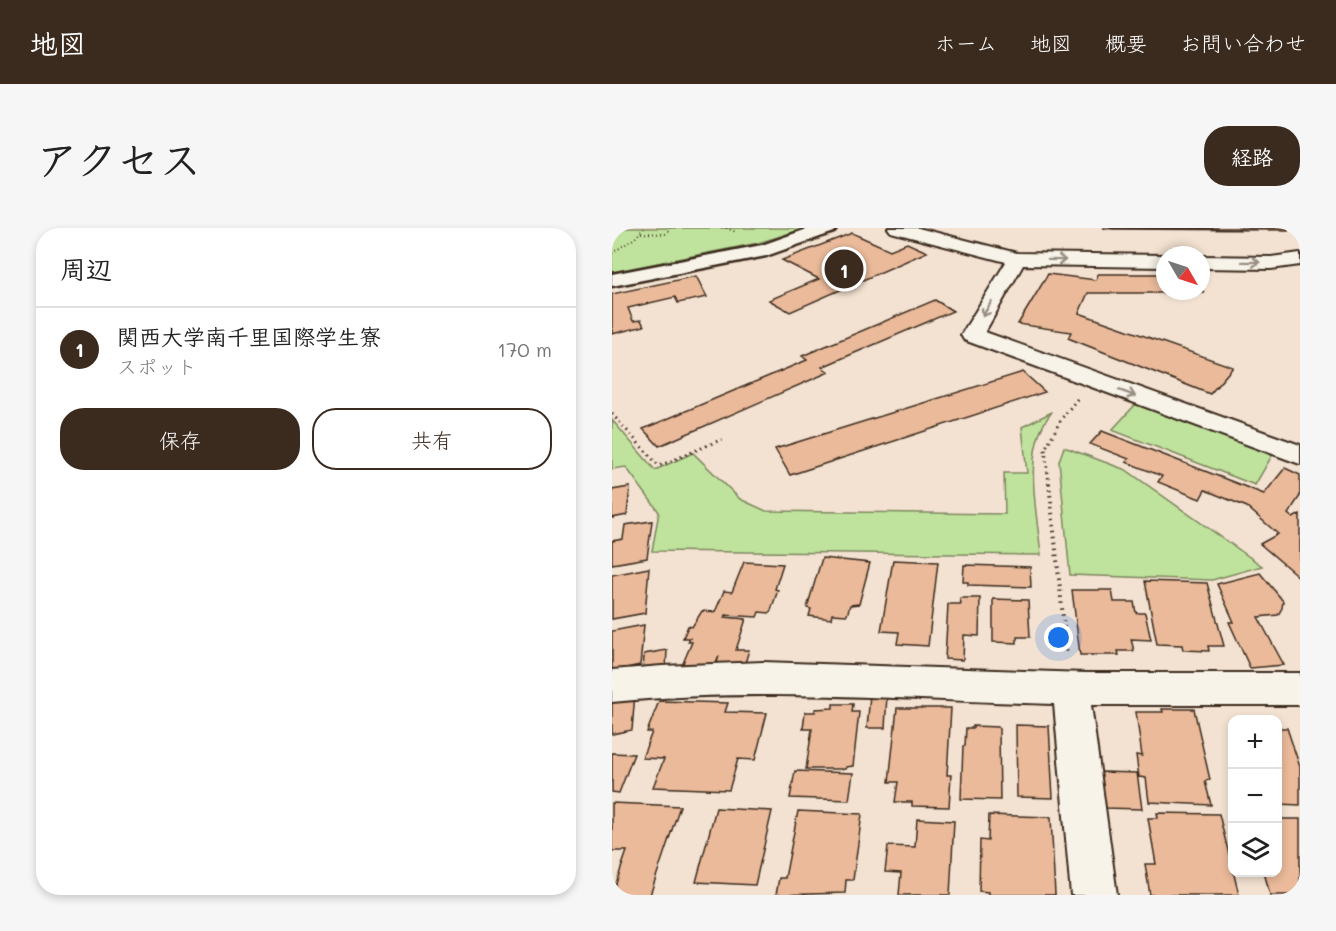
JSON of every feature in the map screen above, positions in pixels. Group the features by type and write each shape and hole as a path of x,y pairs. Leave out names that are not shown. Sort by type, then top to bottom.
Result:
{"street":[{"path":"612,280 766,250 828,228"},
{"path":"897,228 1017,259 1156,261"},
{"path":"1017,259 972,335 1300,455"},
{"path":"1210,262 1271,262 1300,259"},
{"path":"612,686 659,680 814,679 1071,690 1300,689"},
{"path":"1071,690 1094,895"}],"path":[{"path":"612,253 644,228"},
{"path":"640,233 666,234 670,228"},
{"path":"1071,690 1045,449 1073,403"},
{"path":"612,414 659,466 725,438"}],"green space":[{"path":"612,228 807,228 758,243 612,272"},
{"path":"1136,404 1273,454 1255,485 1112,430"},
{"path":"1052,412 1042,427 1034,461 1033,480 1041,555 652,551 659,512 626,467 612,469 612,420 655,470 693,453 740,499 766,511 1005,514 1004,473 1027,473 1022,427"},
{"path":"1064,447 1126,470 1262,566 1212,580 1070,575 1059,461"}],"building":[{"path":"1103,228 1287,228 1288,230 1113,229"},
{"path":"852,233 890,250 907,243 927,252 790,312 769,300 819,279 782,260"},
{"path":"1048,274 1096,280 1098,274 1156,274 1156,293 1088,293 1079,313 1233,367 1210,394 1068,338 1071,332 1018,324"},
{"path":"696,276 707,297 678,303 675,297 628,308 633,321 641,320 644,326 612,334 612,294"},
{"path":"935,300 953,311 822,367 829,372 659,446 643,429 807,360 802,356"},
{"path":"1023,372 1045,392 790,475 775,449"},
{"path":"1102,431 1264,494 1285,468 1300,475 1300,496 1288,514 1293,518 1300,514 1300,578 1260,544 1278,534 1247,507 1205,490 1200,499 1158,482 1162,476 1126,462 1129,459 1090,444"},
{"path":"630,487 627,515 612,518 612,490"},
{"path":"652,521 647,558 612,564 612,541 623,539 625,525"},
{"path":"822,558 870,563 859,604 850,605 847,615 832,614 831,619 809,616 811,609 807,608"},
{"path":"893,560 938,562 928,646 897,644 899,632 881,631"},
{"path":"744,562 783,564 775,589 778,590 770,613 759,612 757,617 726,615 725,617 746,619 736,650 749,650 742,673 714,672 719,656 713,671 681,668 692,642 688,642 690,638 683,638 688,626 692,627 702,611 715,612 724,591 732,592"},
{"path":"964,565 1030,567 1031,587 968,585 968,582 963,582"},
{"path":"649,568 645,613 612,619 612,575"},
{"path":"1260,573 1283,601 1278,615 1258,617 1284,665 1250,668 1229,622 1234,622 1217,584"},
{"path":"1145,581 1207,583 1224,646 1208,646 1209,651 1183,650 1182,645 1157,644"},
{"path":"1072,590 1112,590 1114,602 1134,602 1136,613 1145,613 1151,640 1131,639 1134,651 1118,651 1119,655 1080,655"},
{"path":"960,598 980,598 979,636 964,635 963,660 945,659 948,604 961,604"},
{"path":"993,599 1028,600 1030,637 1017,637 1017,643 993,642"},
{"path":"644,625 640,665 612,671 612,631"},
{"path":"667,650 666,668 643,673 644,654"},
{"path":"635,694 632,730 612,734 612,699"},
{"path":"870,695 887,695 885,728 867,728"},
{"path":"659,701 728,703 725,712 767,713 755,760 738,759 729,790 653,787 664,759 642,758 652,732 647,732"},
{"path":"833,704 853,704 852,712 859,712 853,766 846,767 846,769 806,769 812,729 803,729 805,712 833,708"},
{"path":"897,708 951,708 947,775 951,775 949,807 912,806 912,802 895,802 898,782 889,782"},
{"path":"1162,709 1194,709 1210,780 1205,781 1211,805 1149,802 1146,778 1139,777 1136,755 1142,756 1136,712 1163,712"},
{"path":"1016,725 1049,726 1053,798 1017,797"},
{"path":"973,726 998,727 999,729 1000,800 961,799 963,746 965,746 966,728 973,728"},
{"path":"1282,728 1287,728 1300,767 1300,805 1282,804"},
{"path":"612,753 634,754 619,793 612,792"},
{"path":"795,771 853,773 849,800 790,798"},
{"path":"1101,772 1137,773 1142,809 1104,808"},
{"path":"612,803 680,806 650,895 612,895 627,851 612,851"},
{"path":"716,808 772,811 755,885 696,882"},
{"path":"798,811 862,814 853,880 846,880 845,893 776,895 779,878 785,878"},
{"path":"1157,813 1219,814 1228,850 1228,877 1235,877 1239,895 1150,895 1145,864 1156,864 1148,818 1158,818"},
{"path":"989,815 1051,817 1055,895 988,895 988,892 979,891 980,840 988,841"},
{"path":"917,819 954,821 950,895 899,895 901,873 885,872 888,846 915,847"},
{"path":"1282,819 1300,819 1300,895 1270,895 1265,877 1282,877"}],"place":[{"name":"関西大学南千里国際学生寮","path":"844,269"}]}
